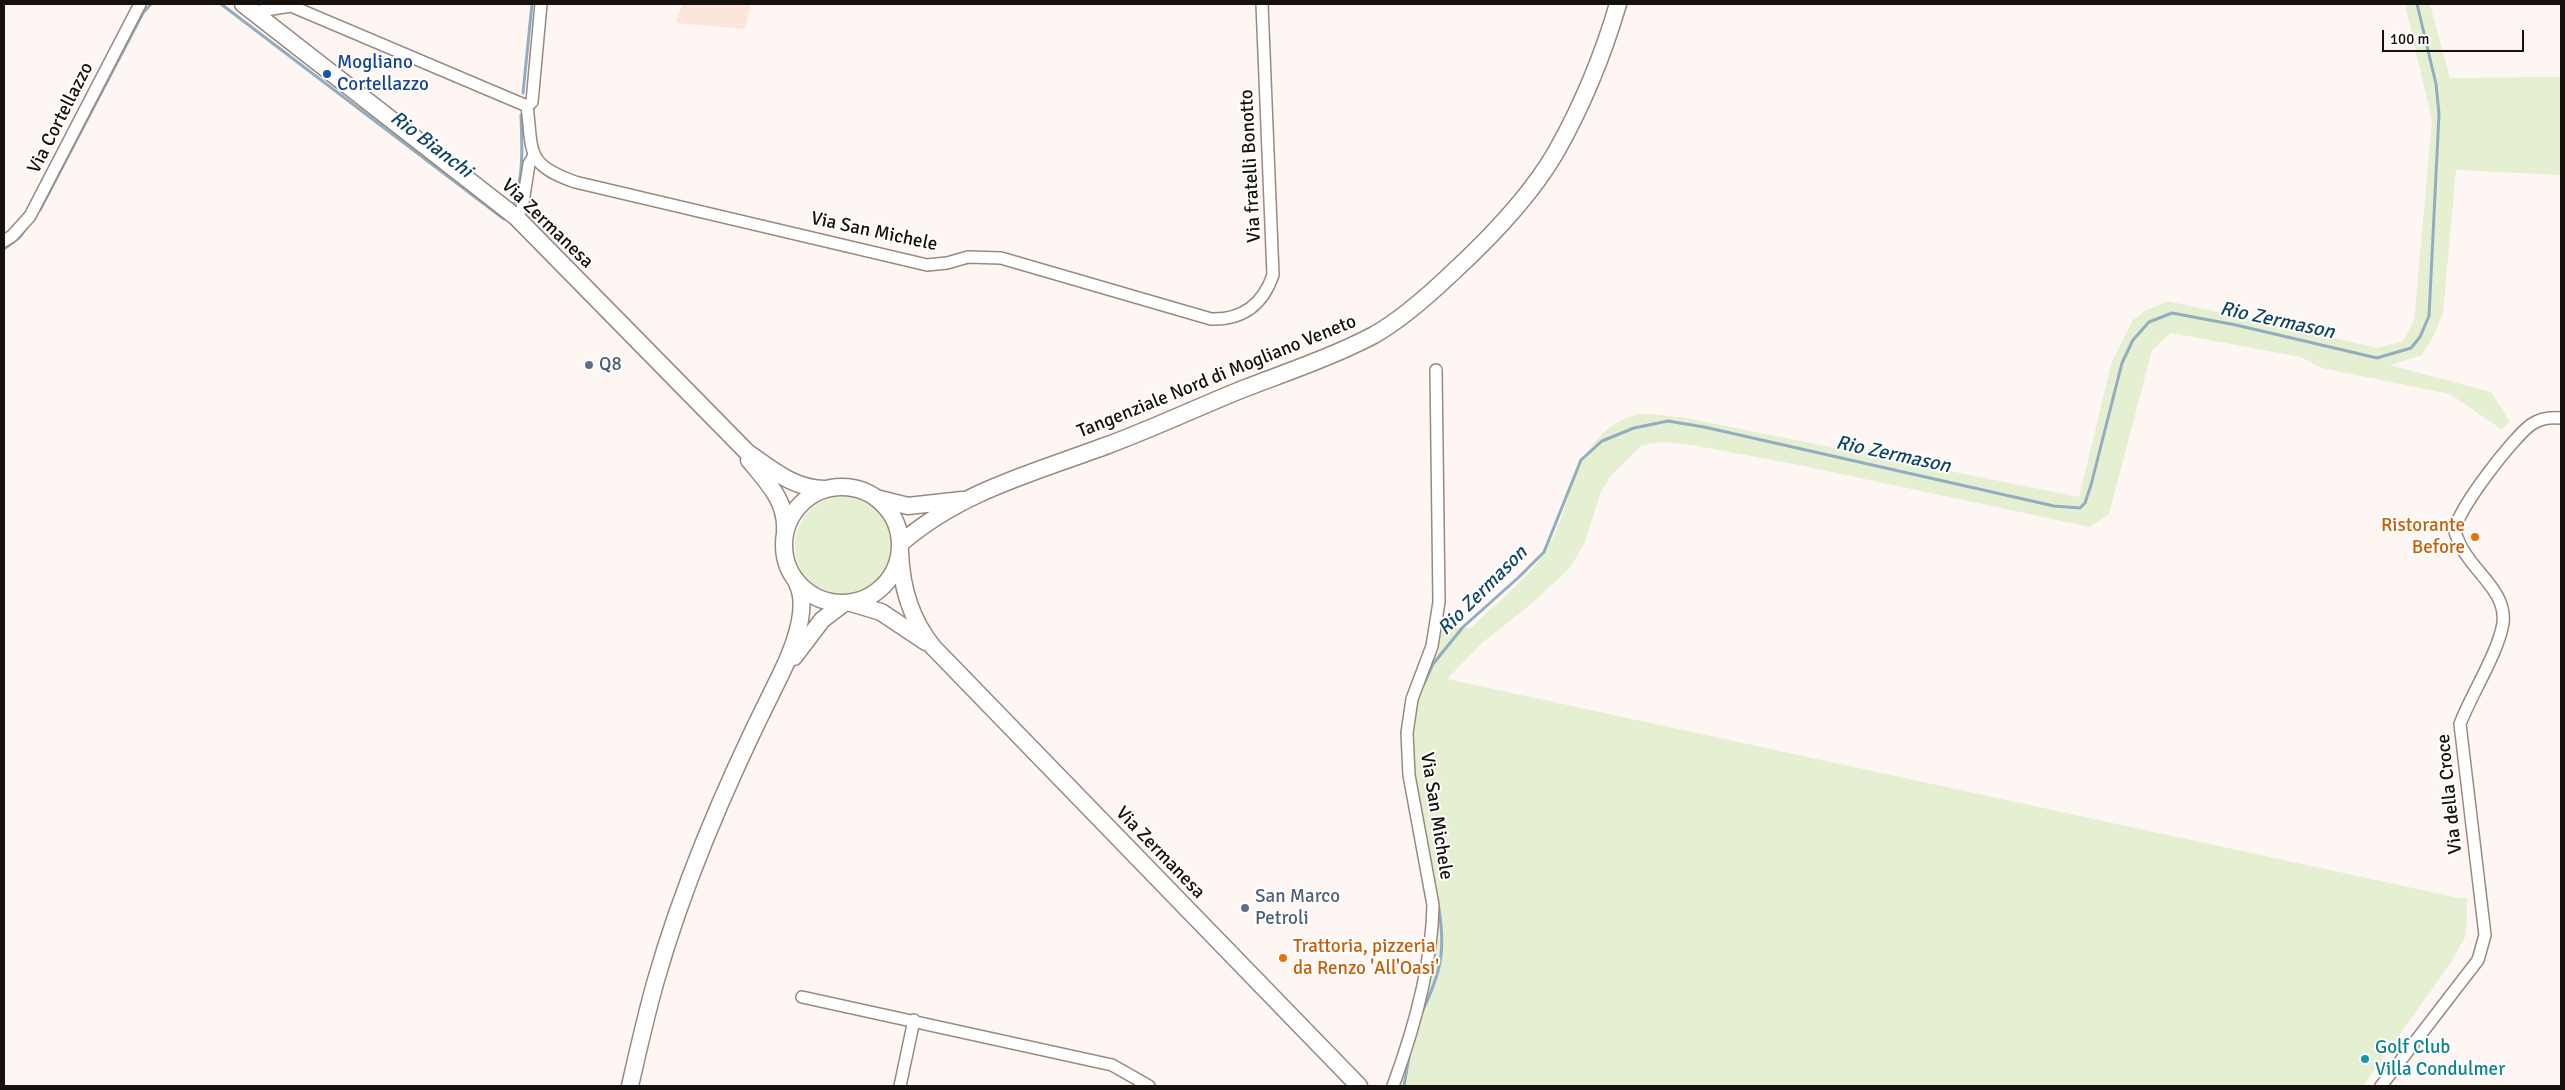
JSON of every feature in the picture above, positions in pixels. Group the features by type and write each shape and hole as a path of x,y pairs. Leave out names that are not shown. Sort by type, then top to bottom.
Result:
{"main road":[{"name":"Tangenziale Nord di Mogliano Veneto","path":"900,547 962,500 1028,472 1143,432 1232,394 1312,363 1376,334 1413,307 1435,289 1476,249 1526,194 1556,152 1590,82 1618,4"},
{"name":"Via Zermanesa","path":"248,8 516,217 733,440 782,505 786,517 784,553 797,583 810,594 826,602 847,604 881,612 933,647"},
{"name":"Via Zermanesa","path":"733,440 783,478 807,487 827,489 852,488 876,498 893,518 900,547 901,575 907,597 927,640 1360,1086"},
{"name":"Via Zermanesa","path":"784,536 790,520 799,506 812,496 827,489"},
{"name":"Tangenziale Nord di Mogliano Veneto","path":"876,498 908,506 962,500"},
{"path":"778,680 822,620 847,604 869,597 885,585 895,570 900,547"},
{"path":"630,1086 656,978 683,895 704,843 778,680 802,610 802,596 797,583"}],"street":[{"name":"Via Cortellazzo","path":"4,241 12,236 30,216 140,4"},
{"path":"522,209 530,164 534,157 528,106 532,102 541,4"},
{"name":"Via fratelli Bonotto","path":"1242,314 1262,298 1273,274 1262,4"},
{"path":"248,8 291,6 528,106"},
{"name":"Via San Michele","path":"534,157 550,174 575,182 927,265 941,264 968,257 1001,258 1211,319 1223,320 1242,314"},
{"name":"Via San Michele","path":"1393,1086 1419,999 1428,962 1433,924 1434,905 1409,775 1406,733 1412,699 1432,646 1439,602 1436,370"},
{"name":"Via della Croce","path":"2381,1086 2478,960 2485,935 2460,724 2469,699 2499,639 2503,610 2496,593 2462,550 2455,531 2461,512 2511,443 2532,424 2545,418 2561,418"},
{"path":"802,997 914,1020 1112,1065 1149,1086"},
{"path":"900,1086 914,1020"}],"shaded area":[{"path":"682,4 751,4 745,29 676,23"}],"green space":[{"name":"Golf Club Villa Condulmer","path":"2405,4 2430,4 2450,78 2561,77 2561,175 2456,170 2443,313 2434,335 2422,355 2390,365 2491,392 2510,422 2501,429 2450,394 2322,368 2301,357 2171,333 2152,350 2109,514 2090,527 1794,464 1691,445 1663,442 1642,445 1610,477 1600,494 1585,542 1570,568 1531,604 1483,642 1447,679 2459,898 2467,898 2465,937 2450,964 2363,1086 1399,1086 1436,941 1438,905 1418,811 1412,764 1411,740 1413,717 1421,682 1440,625 1471,628 1522,580 1540,559 1556,530 1586,454 1598,438 1614,425 1635,415 1651,414 1681,417 2079,497 2112,361 2133,320 2145,311 2168,301 2378,348 2403,341 2414,321 2432,121"},
{"path":"845,496 864,500 880,511 891,527 895,546 891,565 880,581 864,592 845,596 826,592 810,581 799,565 795,546 799,527 810,511 826,500"}],"waterway":[{"name":"Rio Bianchi","path":"40,210 143,13 151,4"},
{"name":"Rio Bianchi","path":"221,4 504,219"},
{"name":"Rio Bianchi","path":"523,93 532,4"},
{"name":"Rio Zermason","path":"1423,686 1433,664 1463,627 1544,552 1581,460 1602,441 1634,428 1668,421 1704,427 2054,506 2080,508 2085,503 2091,485 2122,363 2133,340 2149,322 2172,313 2236,325 2377,358 2411,348 2420,337 2429,316 2439,114 2436,84 2417,4"},
{"name":"Rio Bianchi","path":"514,203 521,171 521,115"},
{"name":"Rio Bianchi","path":"4,249 20,237 27,227"},
{"name":"Rio Zermason","path":"1422,1012 1434,984 1442,947 1438,903"},
{"name":"Rio Zermason","path":"1404,1086 1409,1056"}],"place":[{"name":"Mogliano Cortellazzo","path":"327,74"},
{"name":"Q8","path":"589,365"},
{"name":"Ristorante Before","path":"2475,537"},
{"name":"San Marco Petroli","path":"1245,908"},
{"name":"Trattoria, pizzeria da Renzo 'All'Oasi'","path":"1283,958"},
{"name":"Golf Club Villa Condulmer","path":"2365,1059"}]}
